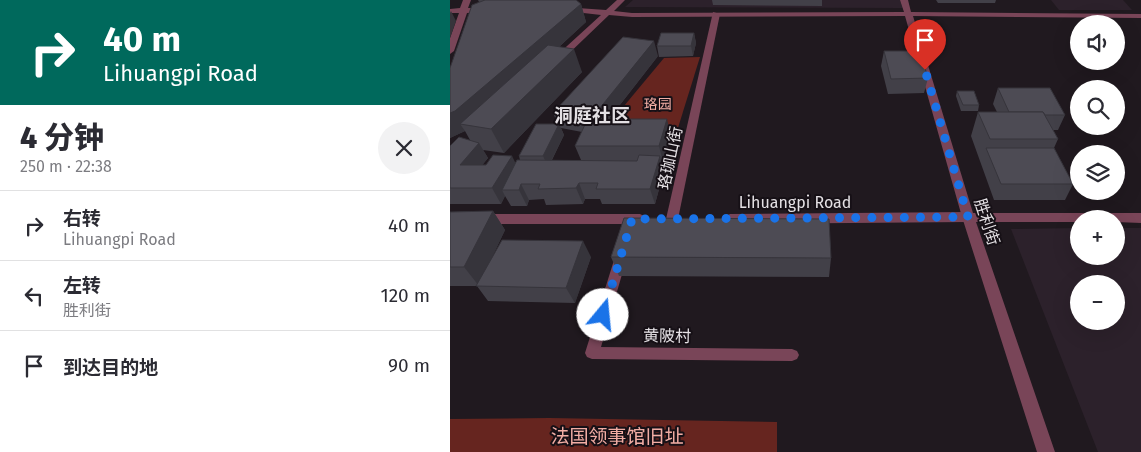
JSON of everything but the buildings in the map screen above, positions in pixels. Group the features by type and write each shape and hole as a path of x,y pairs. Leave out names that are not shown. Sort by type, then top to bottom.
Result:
{"street":[{"path":"450,51 467,0"},
{"path":"553,64 621,0"},
{"name":"胜利街","path":"904,0 968,217 1046,452"},
{"path":"450,11 494,10"},
{"path":"553,10 632,15 1141,16"},
{"name":"珞珈山街","path":"450,219 630,224 677,219 716,14"},
{"name":"Lihuangpi Road","path":"721,219 1141,218"}],"lane":[{"name":"黄陂村","path":"623,248 592,353 792,356"}],"shaded area":[{"path":"633,0 900,0 903,8 625,7"},
{"path":"1051,0 1123,0 1132,10 1059,10"},
{"path":"1070,228 1070,265 1125,265 1125,228 1141,228 1141,452 1098,452 1011,229"}],"green space":[{"name":"珞园","path":"700,57 677,131 604,130 664,58"},
{"name":"法国领事馆旧址","path":"549,418 777,422 777,452 450,452 450,419"}],"district":[{"name":"洞庭社区","path":"592,115"}],"route":[{"path":"603,315 632,219 968,217 925,70"}]}
